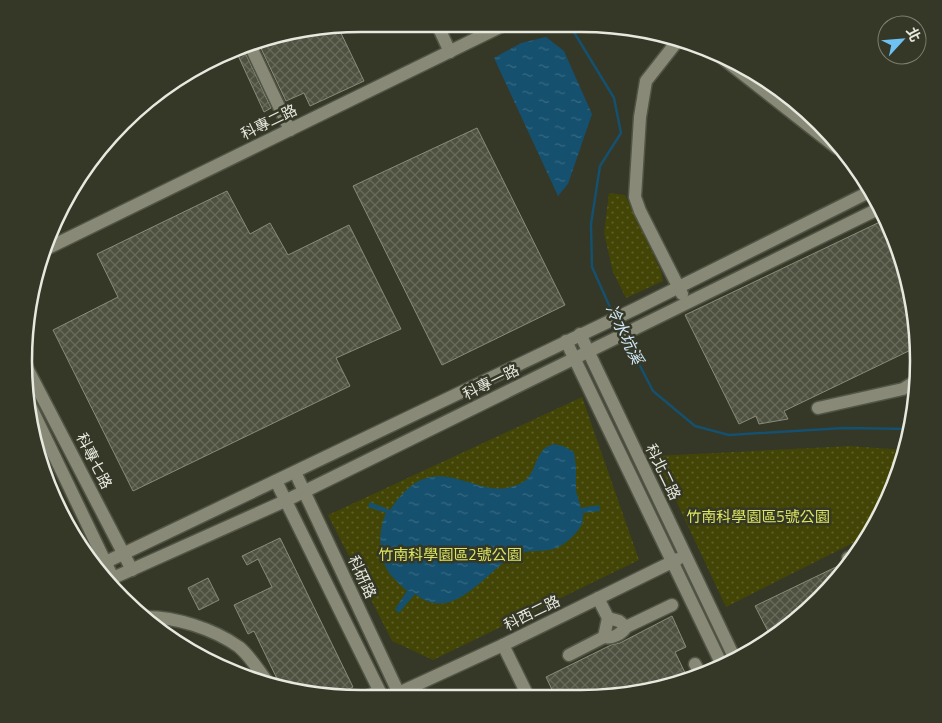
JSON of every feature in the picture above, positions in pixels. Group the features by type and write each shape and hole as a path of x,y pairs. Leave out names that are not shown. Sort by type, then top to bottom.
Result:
{"street":[{"path":"441,32 450,52"},
{"name":"科專二路","path":"54,245 490,32"},
{"path":"673,46 646,81 640,117 635,197 640,211 687,304"},
{"path":"253,51 290,130"},
{"path":"752,81 814,130"},
{"name":"科專一路","path":"112,576 106,562 600,326 864,195"},
{"name":"科專一路","path":"114,578 286,501 873,211"},
{"name":"科北二路","path":"580,334 732,653"},
{"path":"566,341 719,660"},
{"name":"科專七路","path":"33,379 132,570"},
{"path":"818,408 903,389 909,385"},
{"path":"38,422 106,562"},
{"name":"科研路","path":"295,472 395,690"},
{"path":"276,481 374,690"},
{"name":"科西二路","path":"408,690 685,555"},
{"path":"598,598 608,618 604,637"},
{"path":"569,655 604,637 609,638 623,632 626,627 672,605"},
{"path":"155,618 170,619 198,626 239,648 261,674"},
{"path":"608,618 619,621 626,627"},
{"path":"503,645 525,690"},
{"path":"695,664 697,668"}],"green space":[{"path":"609,193 625,195 661,271 663,281 626,298 613,272 604,233"},
{"name":"竹南科學園區2號公園","path":"582,397 639,560 433,660 392,641 328,515"},
{"name":"竹南科學園區5號公園","path":"850,446 897,449 876,507 855,542 726,607 655,456"}],"water":[{"path":"546,37 564,51 592,114 568,184 558,196 494,58 521,43"},
{"path":"553,444 563,446 574,452 576,491 581,508 599,505 600,511 583,513 580,528 570,539 561,545 553,549 528,552 512,557 466,594 442,603 429,602 415,594 399,613 395,609 407,591 390,574 382,558 380,535 386,513 368,507 370,502 390,510 410,487 426,478 435,477 457,479 493,488 508,488 528,478 540,454 545,448"}],"building":[{"path":"341,33 364,81 310,106 304,93 286,101 261,48 297,39"},
{"path":"246,54 271,108 264,112 239,57"},
{"path":"477,128 565,305 442,365 353,186"},
{"path":"227,191 250,234 270,223 288,255 349,225 401,329 336,358 350,386 133,491 53,330 118,297 97,254"},
{"path":"879,223 898,276 907,319 909,351 784,411 788,419 759,424 756,416 739,424 685,315"},
{"path":"280,538 353,687 347,690 319,688 277,679 254,631 248,634 234,605 272,587 258,559 247,565 242,556"},
{"path":"838,566 797,609 768,632 755,606"},
{"path":"208,578 219,600 199,610 188,588"},
{"path":"672,616 686,647 675,652 685,673 623,688 552,690 546,677 611,645 620,643"}],"waterway":[{"name":"冷水坑溪","path":"574,32 614,98 621,133 600,166 591,224 592,267 613,314"},
{"name":"冷水坑溪","path":"625,337 653,391 695,426 729,435 844,428 902,429"}]}
